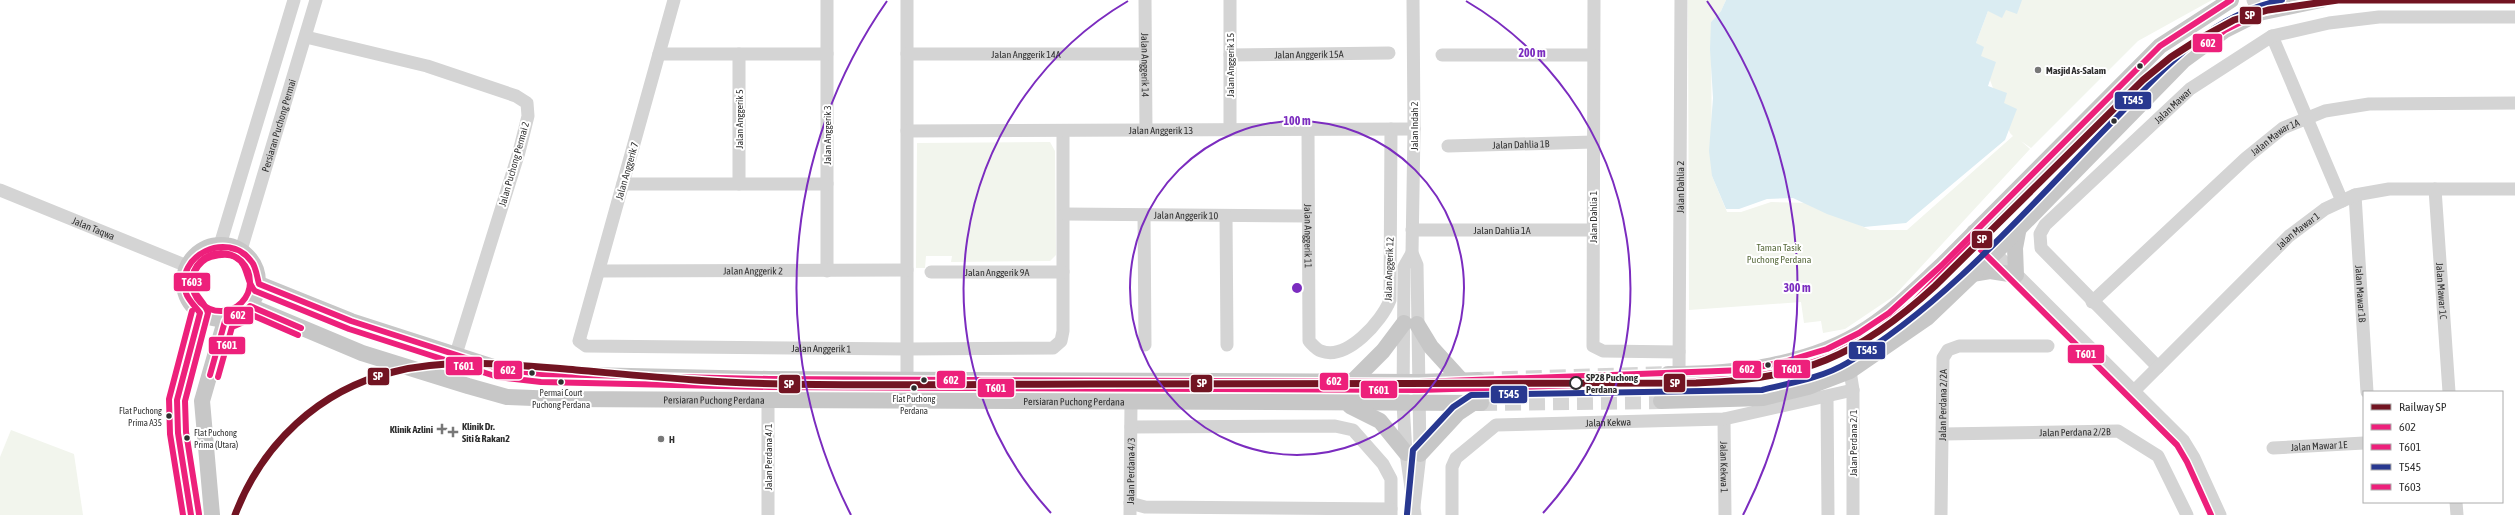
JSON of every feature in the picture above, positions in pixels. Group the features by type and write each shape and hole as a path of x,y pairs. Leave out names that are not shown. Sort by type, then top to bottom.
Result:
{"main road":[{"path":"1674,374 1745,370 1787,362 1828,349 1867,328 1907,298 2160,46 2231,0"},
{"path":"1661,401 1763,398 1808,387 1850,371 1927,318 1995,253 2019,226 2184,60 2256,7 2321,0"},
{"path":"1972,274 1990,271 2016,275 2015,248 2019,226"},
{"path":"220,245 241,250 254,265 259,284 256,296 250,306 242,314 224,321 200,313 186,297 184,287 188,266 201,251 220,245"},
{"name":"Persiaran Puchong Perdana","path":"259,284 351,321 500,369 542,374 907,380 1419,382 1478,380"},
{"name":"Persiaran Puchong Perdana","path":"250,306 362,354 507,397 558,399 768,399 1403,404 1477,403 1458,413 1413,453"},
{"path":"191,515 178,433 177,400 200,313"},
{"path":"212,515 202,401 224,321"},
{"path":"1353,381 1410,324 1461,380"},
{"path":"1343,403 1380,421 1413,453"}],"street":[{"path":"220,245 294,0"},
{"name":"Persiaran Puchong Permai","path":"241,250 316,0"},
{"name":"Jalan Anggerik 7","path":"579,341 674,0"},
{"name":"Jalan Anggerik 3","path":"828,0 828,271"},
{"path":"907,0 907,380"},
{"name":"Jalan Anggerik 14","path":"1145,0 1146,130"},
{"name":"Jalan Anggerik 15","path":"1230,0 1230,130"},
{"name":"Jalan Indah 2","path":"1413,0 1414,129 1412,253 1404,267 1410,324 1419,382 1419,404 1413,453"},
{"name":"Jalan Dahlia 1","path":"1594,0 1592,230 1593,346 1603,352 1679,352"},
{"name":"Jalan Dahlia 2","path":"1674,374 1679,352 1681,0"},
{"name":"Jalan Mawar","path":"2158,367 2092,302 2041,248 2040,234 2045,225 2190,88 2272,36 2329,23 2379,17 2515,17"},
{"path":"2272,36 2342,201"},
{"name":"Jalan Puchong Permai 2","path":"306,37 427,66 516,96 527,104 528,116 519,152 456,354"},
{"name":"Jalan Anggerik 15A","path":"1230,55 1389,53"},
{"path":"660,54 828,54"},
{"name":"Jalan Anggerik 5","path":"739,54 739,184"},
{"name":"Jalan Anggerik 14A","path":"907,54 1145,54"},
{"path":"1442,55 1593,55"},
{"name":"Jalan Mawar 1A","path":"2092,302 2246,158 2283,128 2325,111 2369,104 2515,103"},
{"name":"Jalan Anggerik 12","path":"1309,341 1321,351 1341,352 1359,341 1386,310 1390,300 1391,129"},
{"name":"Jalan Anggerik 13","path":"907,132 1414,129"},
{"name":"Jalan Anggerik 11","path":"1308,130 1309,341"},
{"path":"1063,131 1065,214 1063,272"},
{"name":"Jalan Dahlia 1B","path":"1448,146 1593,142"},
{"path":"623,184 828,184"},
{"name":"Jalan Mawar 1","path":"2135,390 2289,236 2325,209 2355,195 2389,189 2515,189"},
{"name":"Jalan Mawar 1C","path":"2435,189 2449,391"},
{"name":"Jalan Taqwa","path":"0,190 188,266"},
{"name":"Jalan Mawar 1B","path":"2355,195 2367,391"},
{"name":"Jalan Anggerik 10","path":"1065,214 1308,216"},
{"path":"1144,215 1145,345"},
{"path":"1226,216 1227,345"},
{"name":"Jalan Dahlia 1A","path":"1412,230 1592,230"},
{"path":"1973,231 2016,275 2135,390 2183,440 2194,458 2220,515"},
{"name":"Jalan Anggerik 2","path":"599,271 907,270"},
{"name":"Jalan Anggerik 9A","path":"931,272 1063,272"},
{"name":"Jalan Anggerik 1","path":"579,341 586,346 907,349 1053,348 1061,341 1063,272"},
{"name":"Jalan Indah 2","path":"1410,324 1403,381 1403,404 1413,453"},
{"name":"Jalan Perdana 2/2A","path":"1941,515 1943,358 1948,350 1959,346 2048,346"},
{"name":"Jalan Perdana 2/1","path":"1850,371 1853,390 1853,515"},
{"name":"Jalan Kekwa","path":"1452,515 1452,467 1456,458 1496,425 1724,419 1853,390"},
{"path":"1827,397 1828,515"},
{"name":"Jalan Perdana 4/1","path":"768,399 768,515"},
{"name":"Jalan Perdana 4/3","path":"1130,509 1131,402"},
{"name":"Jalan Kekwa 1","path":"1724,419 1725,515"},
{"path":"1130,509 1145,507 1391,512 1391,479 1383,464 1353,430 1335,426 1131,427"},
{"name":"Jalan Perdana 2/2B","path":"1943,434 2118,431 2158,456 2187,515"},
{"name":"Jalan Mawar 1E","path":"2273,448 2363,443"},
{"path":"1413,453 1414,510"},
{"path":"2456,503 2457,515"}],"green space":[{"name":"Taman Tasik Puchong Perdana","path":"1688,0 1726,0 1721,11 1711,22 1712,176 1727,212 1741,212 1771,202 1812,203 1870,230 1907,230 2013,136 2010,133 1976,43 1988,11 2009,0 2212,0 2138,41 2031,148 2021,141 2030,149 1894,296 1845,329 1823,333 1821,321 1804,323 1801,302 1689,310"},
{"path":"1050,142 1055,151 1056,255 1050,261 951,262 952,256 926,256 925,268 916,268 917,143"},
{"path":"11,430 74,454 83,515 0,515 0,457"}],"shaded area":[{"path":"1726,0 2022,0 2017,14 2006,10 2002,18 1988,11 1976,43 1984,47 1981,56 1996,62 1988,86 2007,93 2004,103 2017,109 2005,140 1906,223 1864,227 1827,214 1793,198 1767,199 1739,209 1726,209 1712,176 1709,151 1713,98 1710,49 1711,22 1721,11"}],"tunnel":[{"path":"1478,380 1668,374"},
{"path":"1481,403 1661,401"}],"rail line":[{"name":"SP","path":"235,515 247,489 261,465 277,443 296,424 318,406 341,392 366,380 415,367 461,363 507,364 680,379 783,384 860,385 1696,383 1767,377 1797,370 1826,360 1853,347 1880,331 1935,286 2143,80 2171,57 2199,39 2234,20 2268,10 2338,0 2515,0"}],"transit line":[{"name":"602","path":"191,515 178,433 177,400 200,313 187,296 184,279 188,268 195,258 205,251 217,247 229,248 241,252 253,263 259,284 351,321 500,369 542,374 769,379 1419,382 1745,370 1787,361 1827,349 1859,333 1889,313 1942,265 2160,46 2231,0"},
{"name":"T545","path":"1407,514 1413,450 1453,407 1471,395 1762,390 1827,373 1847,363 1884,339 1921,311 1955,281 2022,216 2153,80 2191,45 2211,30 2233,18 2256,7 2282,0"},
{"name":"602","path":"2205,45 2225,30 2259,13 2321,0"},
{"name":"T601","path":"199,514 186,432 185,401 208,313 195,292 192,282 195,271 202,262 211,257 220,255 235,257 243,264 255,291 349,329 498,377 541,382 769,387 1419,390 1679,382 1745,378 1789,370 1831,356 1871,335 1912,304 1973,242 2177,445 2187,462 2211,515"},
{"name":"T603","path":"215,253 227,253 242,261 250,276 250,282 250,288 242,303 227,311 215,311 200,303 192,288 192,276 200,261 215,253"},
{"name":"602","path":"210,375 225,321 242,314 250,306 301,328"},
{"name":"T603","path":"183,515 170,434 169,399 192,311"},
{"name":"T601","path":"218,377 232,327 246,321 252,315 298,335"}],"place":[{"name":"Masjid As-Salam","path":"2038,70"},
{"name":"Permai Court Puchong Perdana","path":"561,382"},
{"name":"SP28 Puchong Perdana","path":"1576,383"},
{"name":"Flat Puchong Perdana","path":"914,388"},
{"name":"Flat Puchong Prima A35","path":"169,416"},
{"name":"Klinik Azlini","path":"442,429"},
{"name":"Klinik Dr. Siti & Rakan2","path":"453,432"},
{"name":"Flat Puchong Prima (Utara)","path":"187,438"},
{"name":"H","path":"661,439"}]}
